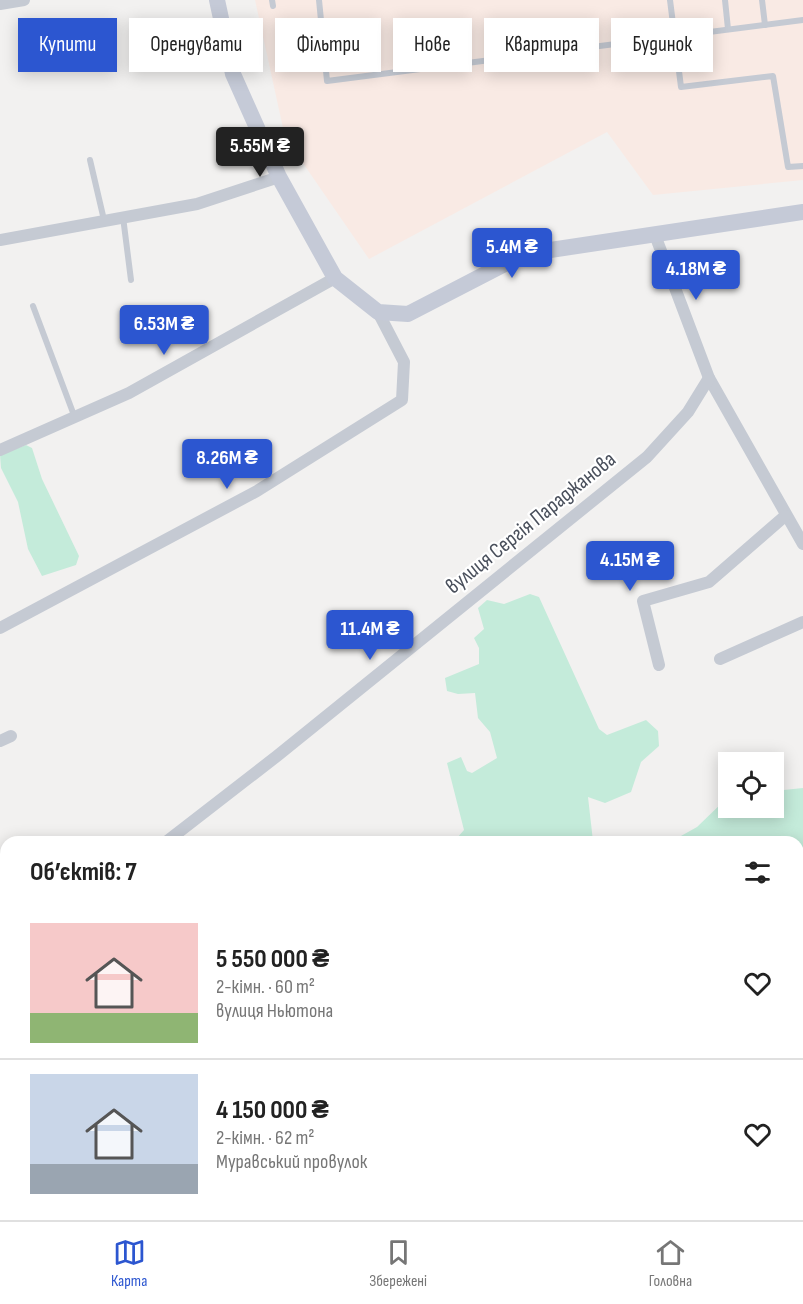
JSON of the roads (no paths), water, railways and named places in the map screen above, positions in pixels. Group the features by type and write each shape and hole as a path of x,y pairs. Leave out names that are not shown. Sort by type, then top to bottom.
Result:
{"street":[{"path":"0,4 24,0"},
{"path":"0,628 257,491 402,400 404,362 378,312 335,278 279,177 233,74 217,0"},
{"path":"0,240 197,204 279,177"},
{"path":"378,312 408,314 524,254 803,212"},
{"path":"655,235 709,378 785,516 803,544"},
{"path":"0,450 129,393 335,278"},
{"name":"вулиця Сергія Параджанова","path":"174,836 277,756 647,457 688,412 709,378"},
{"path":"659,665 643,600 709,582 785,516"},
{"path":"720,658 803,622"}],"lane":[{"path":"319,0 327,81 611,44"},
{"path":"670,0 672,18"},
{"path":"726,0 728,29"},
{"path":"762,0 765,25"},
{"path":"713,31 803,20"},
{"path":"679,72 681,87 773,76 788,167 803,166"},
{"path":"90,160 104,220"},
{"path":"123,217 131,280"},
{"path":"33,306 75,418"}]}
